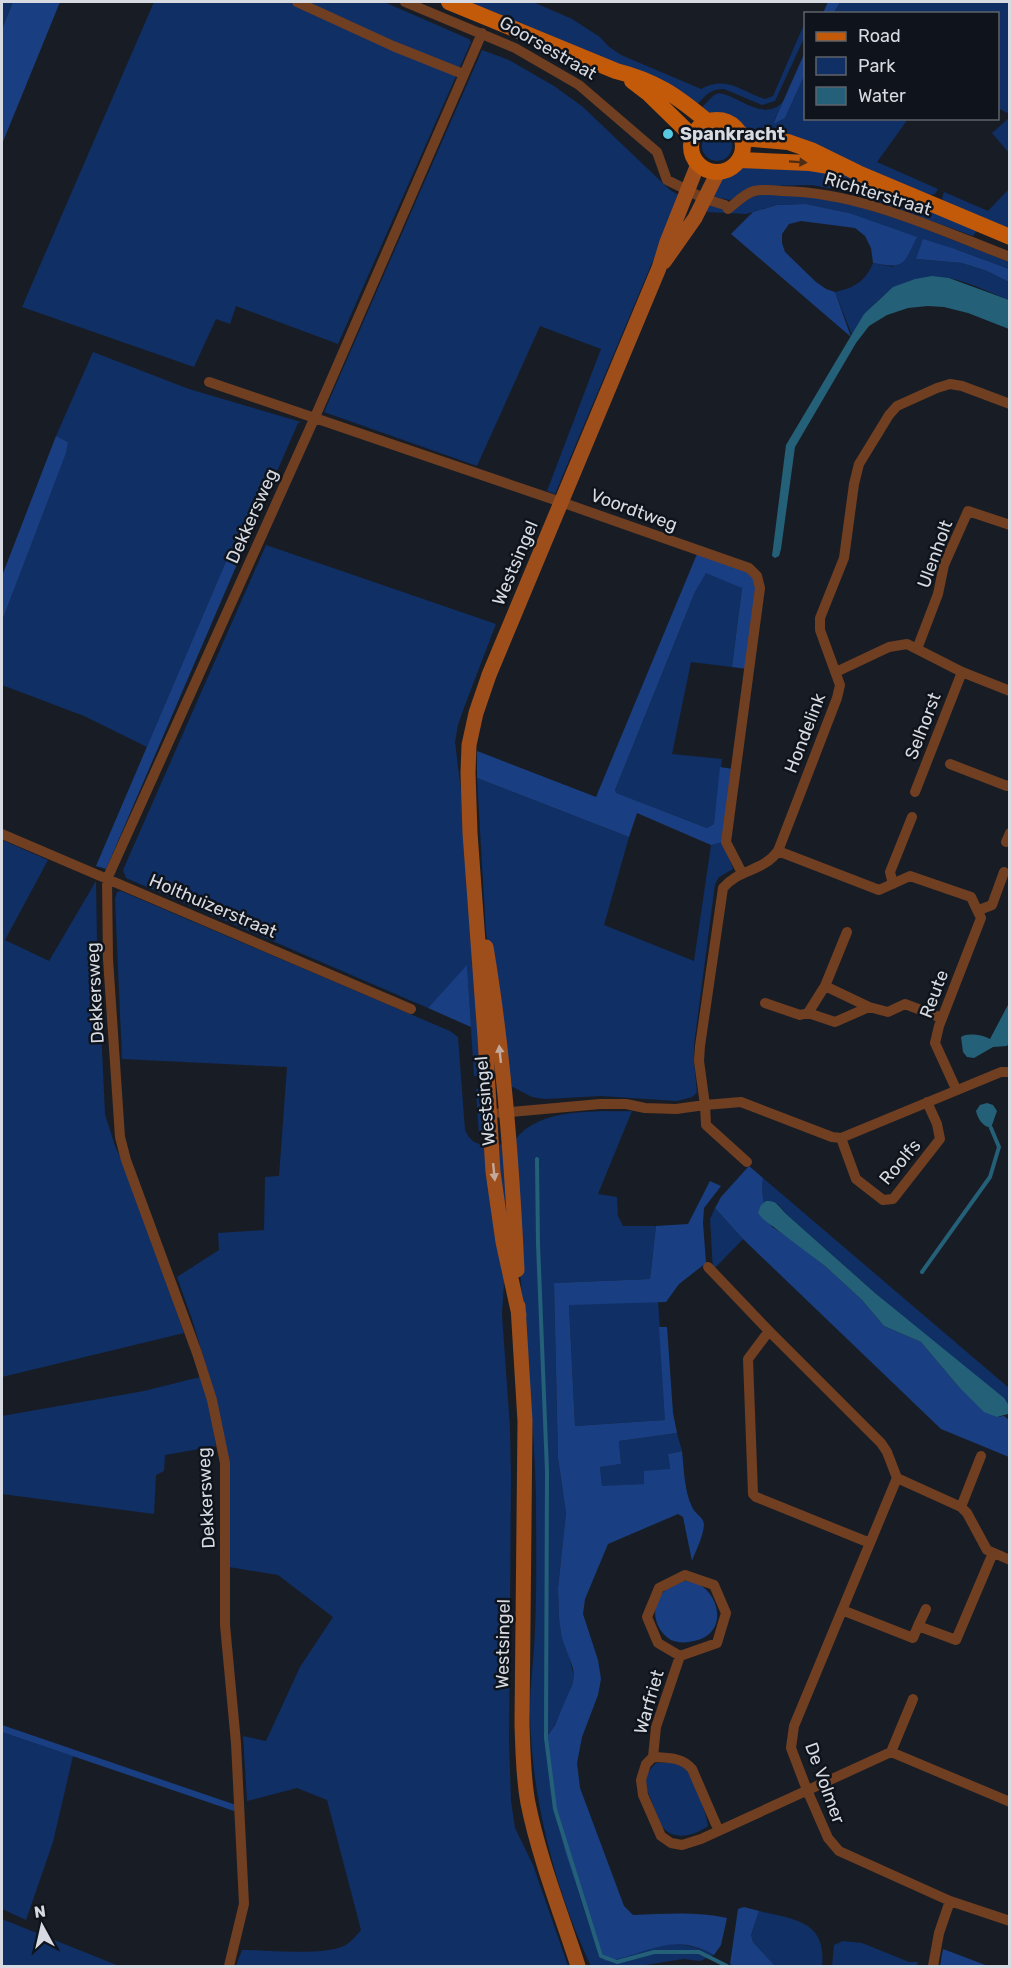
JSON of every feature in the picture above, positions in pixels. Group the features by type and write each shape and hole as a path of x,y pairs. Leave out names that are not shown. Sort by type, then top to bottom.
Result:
{"main road":[{"name":"Goorsestraat","path":"449,2 669,91 708,122"},
{"name":"Goorsestraat","path":"616,71 640,86 693,137"},
{"path":"726,121 736,128 743,138 744,149 740,160 734,166 718,172 698,164 692,151 693,137 699,128 708,122 726,121"},
{"path":"743,138 800,146 1010,237"},
{"path":"740,160 810,163 858,173"},
{"name":"Westsingel","path":"578,1966 539,1846 528,1802 524,1772 522,1724 525,1421 519,1315 498,1113 494,996 482,922 473,886 468,773 471,735 489,675 659,268 698,164"},
{"name":"Westsingel","path":"659,268 695,218 718,172"}],"street":[{"path":"297,2 463,74"},
{"name":"Goorsestraat","path":"405,2 482,33 533,58 579,85 657,152 667,180 705,199"},
{"name":"Dekkersweg","path":"229,1966 244,1904 236,1743 225,1626 225,1463 209,1391 126,1160 120,1137 108,959 107,879 315,417 482,33"},
{"name":"Richterstraat","path":"705,199 725,205 728,209 745,195 755,191 812,192 834,195 930,226 1010,257"},
{"name":"Voordtweg","path":"209,382 561,501 749,568 757,576 760,588 726,842 742,873"},
{"name":"Hondelink","path":"778,850 840,686 820,630 820,618 844,558 859,464 889,415 904,402 950,384 962,386 1010,404"},
{"name":"Ulenholt","path":"917,649 936,600 944,565 968,511 1010,525"},
{"path":"836,672 889,647 907,644 962,672 1010,692"},
{"name":"Selhorst","path":"915,792 962,672"},
{"path":"950,764 1007,786 1010,785"},
{"path":"893,884 890,872 912,816"},
{"name":"Holthuizerstraat","path":"2,834 411,1009"},
{"path":"747,1162 706,1125 699,1061 723,888 730,879 770,861 778,850 879,890 910,876 970,897 979,910 992,905 1004,872"},
{"name":"Reute","path":"956,1089 935,1043 942,1018 981,918 979,910"},
{"path":"808,1013 825,986 847,932"},
{"path":"825,986 869,1007 888,1012 905,1004 942,1018"},
{"path":"765,1003 800,1015 808,1013 835,1022 869,1007"},
{"path":"498,1113 600,1104 676,1109 741,1101 832,1137 842,1138 956,1089 1001,1072 1010,1072"},
{"name":"Roolfs","path":"842,1138 856,1179 882,1200 894,1199 940,1139 937,1124 927,1102"},
{"path":"708,1267 881,1443 897,1478 961,1507 967,1513 987,1550 1010,1560"},
{"path":"769,1331 748,1359 753,1494 870,1544"},
{"path":"961,1507 981,1456"},
{"name":"De Volmer","path":"897,1478 794,1726 791,1748 828,1838 838,1851 950,1901 1010,1921"},
{"path":"918,1626 956,1640 993,1553"},
{"name":"Warfriet","path":"686,1575 714,1585 726,1613 717,1643 680,1656 658,1643 648,1617 659,1588 686,1575"},
{"path":"842,1610 913,1638 926,1608"},
{"name":"Warfriet","path":"653,1757 675,1758 687,1762 718,1830 682,1845 671,1843 661,1836 643,1795 641,1780 646,1764 653,1757 656,1726 680,1656"},
{"path":"718,1830 891,1752 913,1699"},
{"path":"891,1752 1010,1802"},
{"path":"933,1966 939,1933 950,1901"}],"green space":[{"path":"2,2 13,2 2,29"},
{"path":"154,2 384,2 469,39 471,42 338,344 236,306 230,324 216,319 194,367 22,307"},
{"path":"469,2 533,2 572,19 600,37 621,55 701,89 710,85 726,84 765,99 773,96 804,24 804,38 775,101 762,105 719,89 708,94 695,107"},
{"path":"840,2 1009,2 1009,111 1007,113 999,109 999,12 835,12"},
{"path":"482,50 509,60 554,86 583,107 670,190 680,196 555,494 547,491 601,349 540,326 477,466 324,412"},
{"path":"804,76 804,120 907,120 877,162 938,189 935,194 931,195 745,130 734,120 699,110 719,93 760,109 775,108 783,102 773,123 785,118"},
{"path":"1009,118 1009,153 992,133"},
{"path":"717,131 728,135 732,146 728,157 717,161 706,157 702,146 706,135"},
{"path":"742,166 834,170 978,229 973,236 868,198 812,185 762,186 730,200 710,196 722,175"},
{"path":"1009,189 1009,229 944,202 942,198 944,192 988,211"},
{"path":"760,194 826,196 907,222 1009,262 1009,269 955,249 916,259 962,263 987,271 1009,282 1009,300 955,279 931,277 916,279 891,290 880,299 852,335 835,292 858,283 867,275 873,263 894,267 849,213 806,204 777,205 746,214 704,210 707,204 716,207"},
{"path":"93,352 189,389 301,422 298,423 259,513 249,509 147,747 84,716 2,685 2,621 66,452 68,442 56,436"},
{"path":"266,545 496,624 458,725 455,742 466,832 484,1075 474,1076 467,966 428,1008 126,878 123,870"},
{"path":"706,572 742,587 732,667 691,662 672,754 722,759 714,824 707,828 615,793 695,592"},
{"path":"477,778 629,837 604,925 694,961 711,845 723,842 733,869 719,877 715,884 694,1045 697,1093 692,1097 677,1101 601,1096 545,1099 532,1097 509,1085 486,933"},
{"path":"2,840 48,860 5,940 49,961 96,881 105,1114 184,1333 2,1377"},
{"path":"121,891 450,1031 458,1037 465,1130 474,1142 488,1145 505,1267 502,1314 511,1477 509,1742 511,1801 515,1828 533,1865 568,1966 236,1966 242,1950 309,1952 335,1949 347,1944 361,1930 327,1800 297,1788 247,1801 243,1736 266,1741 300,1667 333,1617 278,1575 229,1567 216,1399 177,1277 219,1250 218,1233 264,1230 265,1177 279,1176 287,1067 122,1059 115,899 117,892"},
{"path":"485,1088 487,1137 479,1136 476,1089"},
{"path":"632,1111 598,1194 617,1197 618,1216 623,1226 656,1226 650,1279 554,1283 558,1458 566,1513 558,1588 559,1618 574,1676 563,1708 546,1738 557,1819 565,1852 598,1950 672,1944 687,1945 714,1955 700,1961 683,1959 639,1966 591,1966 566,1906 547,1842 531,1744 530,1702 536,1613 536,1494 520,1271 515,1140 525,1129 553,1117 585,1112"},
{"path":"505,1144 512,1254 494,1145"},
{"path":"763,1178 1009,1388 1009,1410 1008,1404 875,1293 785,1213 778,1204 766,1201 764,1203"},
{"path":"715,1208 743,1239 713,1270 710,1219"},
{"path":"658,1301 666,1420 575,1426 569,1304"},
{"path":"200,1377 210,1407 216,1446 165,1455 164,1471 156,1475 154,1514 2,1494 2,1416 144,1391"},
{"path":"677,1433 682,1451 668,1454 670,1469 644,1484 602,1487 600,1467 621,1464 619,1441"},
{"path":"2,1732 73,1756 53,1842 26,1920 2,1909"},
{"path":"656,1763 678,1765 688,1772 699,1795 708,1826 683,1836 671,1834 661,1825 646,1782 649,1772"},
{"path":"759,1911 796,1920 813,1931 822,1951 822,1966 775,1966 753,1942 751,1935"},
{"path":"2,1919 119,1966 2,1966"},
{"path":"843,1941 862,1943 909,1962 918,1962 917,1966 832,1966 834,1945"}],"shaded area":[{"path":"13,2 60,2 2,144 2,29"},
{"path":"828,2 840,2 835,12 823,12"},
{"path":"804,54 804,76 785,118 773,124"},
{"path":"806,204 849,213 917,237 902,263 891,265 873,263 871,248 865,236 855,228 801,221 789,224 782,234 785,252 816,282 835,292 851,337 731,234 753,212 777,205"},
{"path":"923,239 1009,269 1009,282 987,271 962,263 916,259"},
{"path":"56,436 68,442 66,453 2,621 2,576"},
{"path":"249,508 259,513 106,869 96,866"},
{"path":"697,554 748,570 757,584 747,669 732,667 742,588 706,573 695,592 615,790 616,793 707,828 714,824 720,767 733,769 723,842 711,845 637,813 629,837 477,778 477,751 596,797"},
{"path":"467,965 471,1027 428,1008"},
{"path":"749,1166 763,1178 764,1203 761,1205 772,1227 790,1238 825,1266 862,1300 884,1326 921,1342 958,1386 997,1417 1004,1416 1009,1420 1009,1457 941,1429 743,1239 715,1208 721,1197"},
{"path":"710,1181 721,1186 704,1208 706,1263 679,1284 666,1302 569,1305 575,1426 665,1420 659,1327 667,1327 673,1413 677,1433 619,1441 621,1464 600,1467 602,1486 644,1484 644,1471 670,1469 668,1454 682,1451 687,1494 693,1509 703,1520 704,1525 692,1561 683,1517 678,1514 608,1544 585,1599 583,1614 598,1660 601,1679 598,1695 582,1737 577,1763 580,1788 624,1906 633,1915 692,1914 727,1918 721,1945 714,1955 698,1948 671,1945 605,1961 598,1950 565,1852 557,1819 546,1738 555,1725 574,1676 562,1638 559,1618 558,1588 566,1513 558,1458 554,1283 650,1279 656,1226 688,1224"},
{"path":"684,1581 696,1583 705,1589 716,1608 717,1619 714,1629 706,1636 694,1641 676,1642 666,1636 658,1626 655,1608 662,1593"},
{"path":"2,1725 236,1805 237,1812 2,1732"},
{"path":"744,1907 759,1911 751,1935 753,1942 775,1966 730,1964 738,1909"},
{"path":"943,1949 988,1966 940,1966"}],"water":[{"path":"932,276 949,278 1009,300 1009,329 968,313 928,306 908,308 887,315 869,326 856,343 795,447 781,549 779,556 775,558 772,556 786,445 864,314 893,287"},
{"path":"1009,1003 1009,1043 1007,1046 993,1047 974,1058 967,1057 963,1052 961,1037 975,1035 990,1039"},
{"path":"987,1103 993,1105 997,1111 991,1128 981,1122 976,1111 980,1105"},
{"path":"766,1201 777,1204 875,1293 1004,1398 1008,1404 1008,1414 997,1417 984,1412 958,1386 921,1342 884,1326 862,1300 825,1266 763,1219 758,1213 761,1205"}],"waterway":[{"path":"922,1272 990,1177 999,1147 991,1128"},
{"path":"537,1159 547,1471 546,1738 555,1809 601,1956 617,1962 654,1952 699,1952 727,1966"}],"place":[{"name":"Spankracht","path":"668,134"}]}
